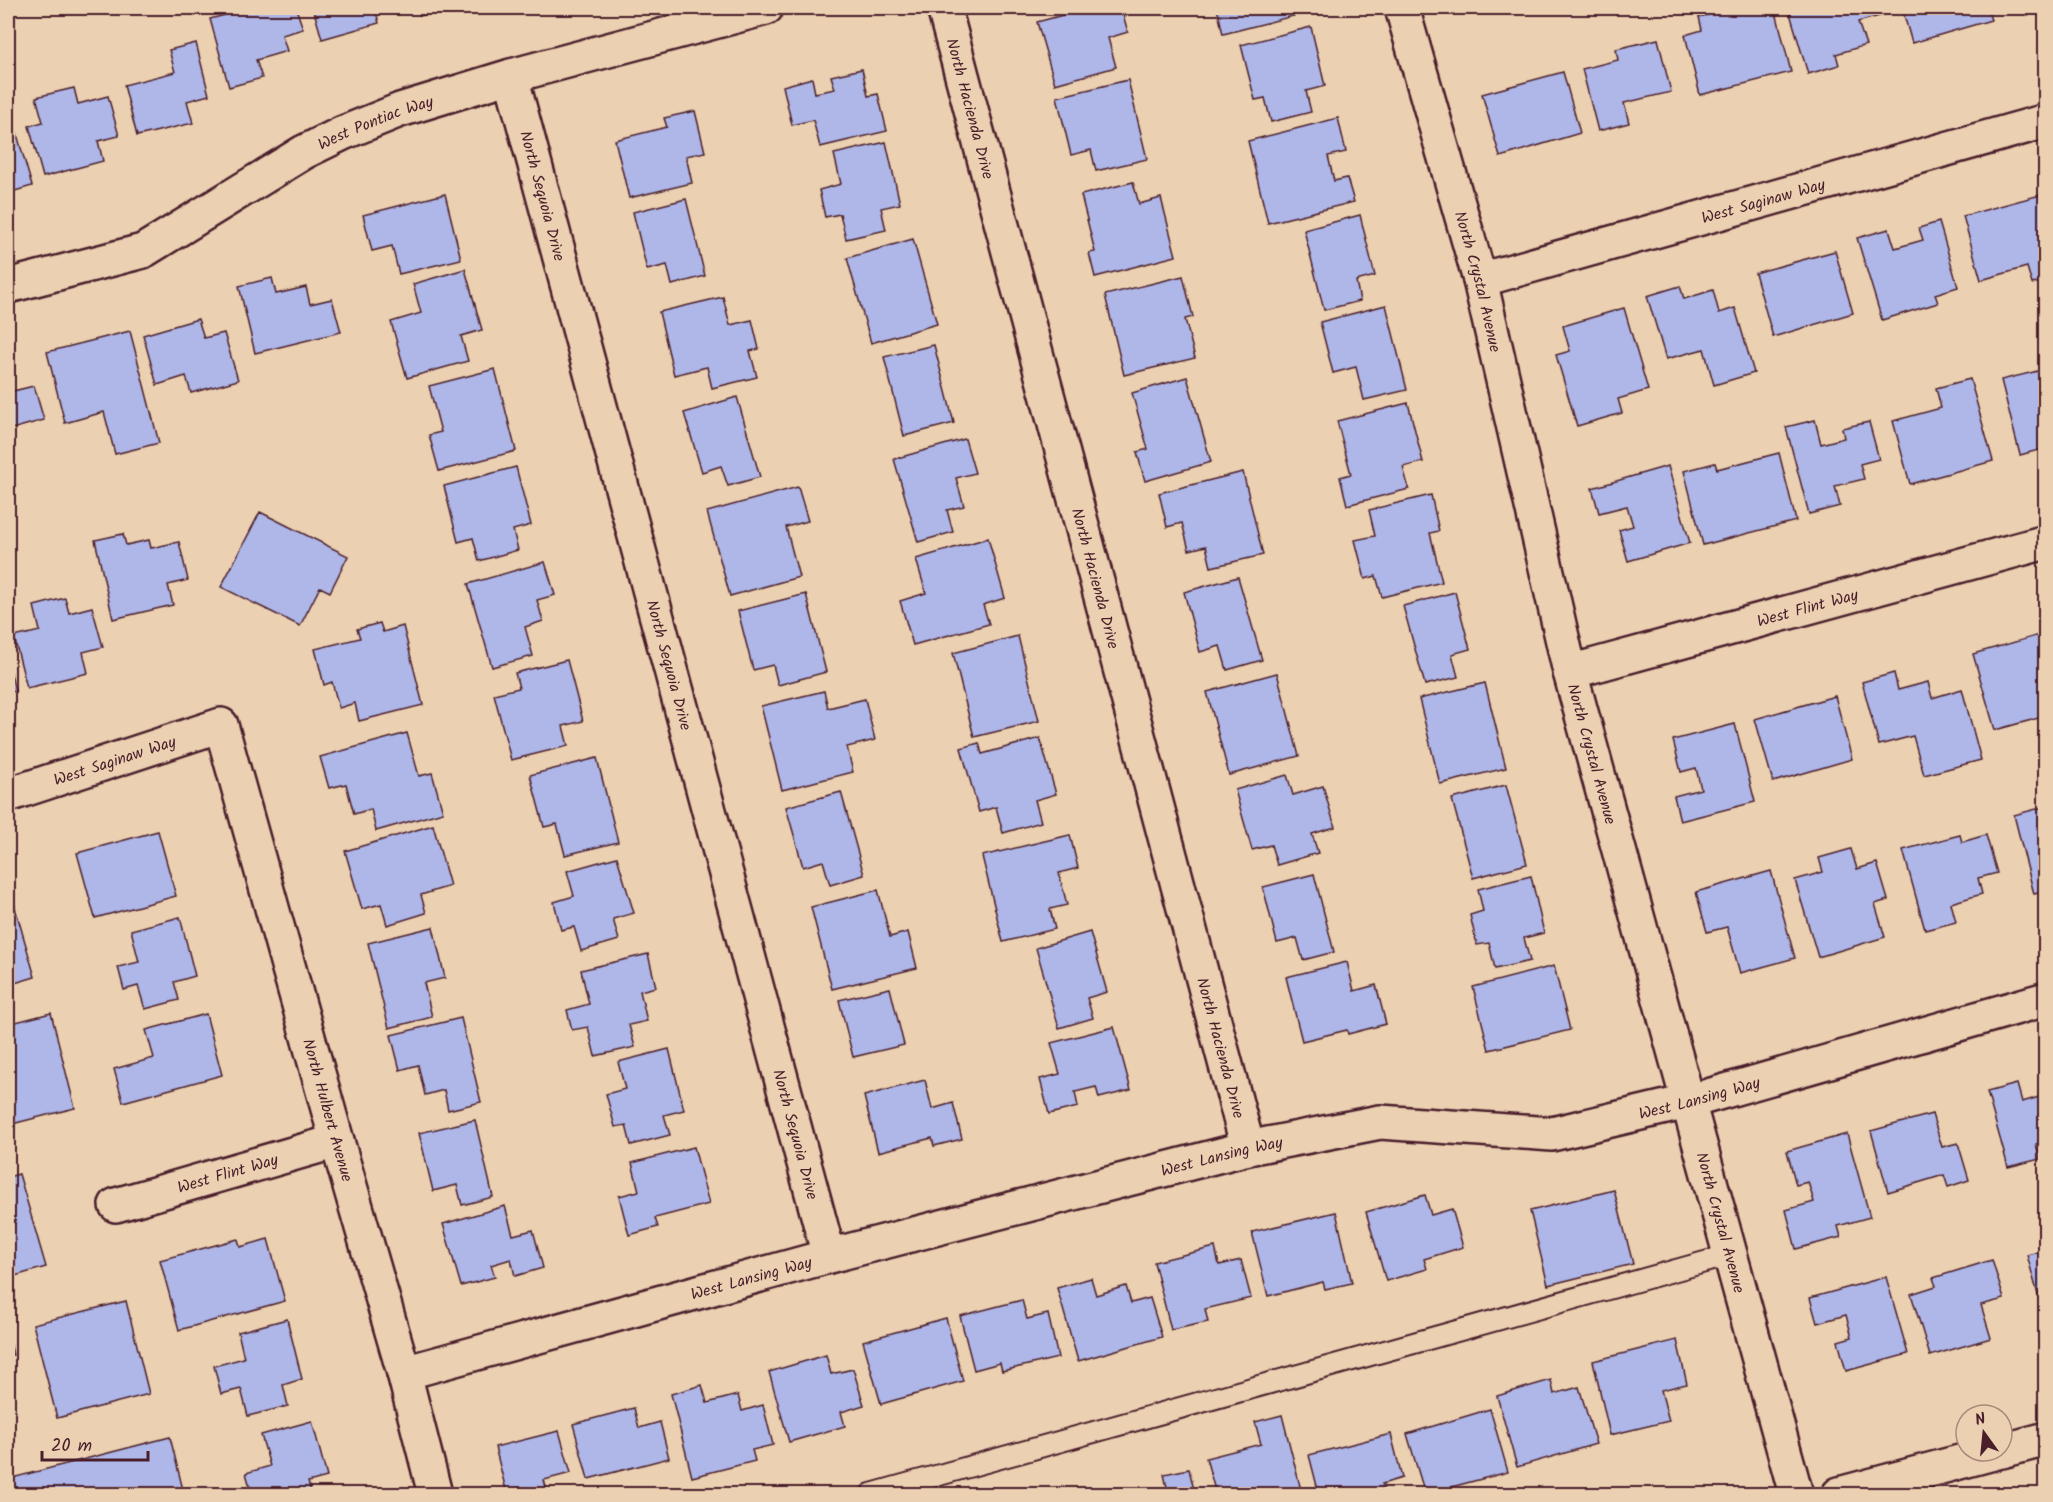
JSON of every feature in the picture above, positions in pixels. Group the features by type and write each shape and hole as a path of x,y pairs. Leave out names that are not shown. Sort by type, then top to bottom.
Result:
{"street":[{"name":"West Pontiac Way","path":"8,286 143,251 304,152 343,133 431,100 511,76 766,8"},
{"name":"North Hacienda Drive","path":"944,8 1248,1149"},
{"name":"North Crystal Avenue","path":"1402,8 1480,280 1570,672 1796,1494"},
{"name":"North Sequoia Drive","path":"511,76 829,1256"},
{"name":"West Saginaw Way","path":"1480,280 2046,121"},
{"name":"West Flint Way","path":"1570,672 2046,542"},
{"name":"West Saginaw Way","path":"8,795 221,724"},
{"name":"North Hulbert Avenue","path":"221,724 404,1374 435,1494"},
{"name":"West Lansing Way","path":"404,1374 829,1256 1248,1149 1380,1122 1552,1134 1687,1102 2046,999"},
{"name":"West Flint Way","path":"116,1205 337,1141"},
{"path":"2014,1448 2046,1439"},
{"path":"1839,1494 1957,1463"}],"lane":[{"path":"871,1494 1730,1255"}],"building":[{"path":"251,8 296,8 303,29 282,35 287,51 256,60 262,78 229,87 210,19"},
{"path":"313,8 375,8 379,23 322,39"},
{"path":"418,8 448,8 420,16"},
{"path":"1089,8 1121,8 1128,32 1108,38 1116,67 1055,84 1037,22"},
{"path":"1217,8 1304,8 1305,13 1223,34"},
{"path":"1736,8 1775,8 1791,72 1700,95 1685,35 1702,30 1699,17"},
{"path":"1796,8 1893,8 1894,12 1858,22 1866,45 1836,54 1839,65 1808,74 1789,10"},
{"path":"1902,8 1987,8 1991,20 1912,43"},
{"path":"1311,27 1325,86 1306,91 1311,112 1271,122 1265,98 1255,100 1241,45"},
{"path":"1658,39 1671,92 1624,103 1629,123 1598,131 1582,69 1618,60 1616,49"},
{"path":"196,43 209,95 187,101 193,123 137,136 124,85 175,72 169,50"},
{"path":"862,69 868,96 878,94 887,131 820,147 813,120 792,125 783,86 812,78 815,93 835,89 831,76"},
{"path":"1563,72 1580,133 1500,157 1482,94"},
{"path":"1128,80 1147,159 1096,171 1091,150 1071,155 1057,97"},
{"path":"74,88 78,104 108,96 119,136 98,141 103,161 43,177 29,126 43,122 36,97"},
{"path":"8,103 32,186 8,193"},
{"path":"695,111 705,152 686,156 692,183 629,198 615,140 667,127 664,118"},
{"path":"1338,118 1346,152 1328,156 1334,181 1347,178 1354,202 1268,223 1248,141"},
{"path":"886,142 900,204 881,208 886,230 846,239 840,214 825,217 819,190 841,184 834,154"},
{"path":"1133,182 1139,204 1161,198 1176,256 1095,277 1089,253 1095,252 1081,195"},
{"path":"445,194 461,259 399,274 392,246 372,251 363,215"},
{"path":"2044,194 2046,281 2032,284 2027,267 1981,280 1963,216"},
{"path":"686,199 705,276 672,285 667,265 647,270 633,212"},
{"path":"1360,215 1375,276 1356,281 1360,301 1324,310 1304,230"},
{"path":"1939,222 1958,287 1935,294 1938,303 1882,320 1857,238 1889,229 1895,248 1923,240 1919,228"},
{"path":"913,239 937,324 871,343 847,258"},
{"path":"1835,251 1853,313 1773,337 1755,273"},
{"path":"465,269 482,330 461,336 468,361 407,378 391,322 421,313 413,284"},
{"path":"1183,276 1193,317 1185,319 1195,358 1124,375 1105,295"},
{"path":"272,278 276,294 306,287 310,304 332,299 341,332 255,353 239,286"},
{"path":"1680,286 1684,299 1713,290 1719,313 1735,308 1754,373 1714,385 1704,349 1666,359 1647,296"},
{"path":"723,297 730,325 752,320 759,349 750,351 757,377 712,388 707,367 674,375 659,312"},
{"path":"1386,305 1407,390 1364,400 1356,367 1333,373 1320,322"},
{"path":"1624,308 1648,390 1618,399 1622,413 1577,426 1556,355 1570,351 1563,326"},
{"path":"198,319 204,338 224,333 238,380 191,393 186,376 157,385 143,335"},
{"path":"130,331 159,443 115,454 104,412 65,423 47,352"},
{"path":"934,345 954,423 904,436 884,357"},
{"path":"495,369 516,451 439,471 429,435 441,432 429,386"},
{"path":"2046,369 2046,448 2020,455 2001,380"},
{"path":"8,371 13,391 34,386 44,420 8,430"},
{"path":"1187,377 1211,462 1145,481 1137,452 1148,449 1132,393"},
{"path":"1970,379 1993,461 1910,484 1893,421 1941,408 1936,388"},
{"path":"737,397 760,477 728,486 721,466 702,472 684,413"},
{"path":"1408,403 1423,462 1403,467 1409,489 1347,505 1340,477 1351,474 1337,421"},
{"path":"1815,420 1821,444 1844,438 1842,428 1869,422 1879,459 1860,464 1864,479 1835,486 1840,506 1809,514 1786,427"},
{"path":"965,439 975,473 956,478 964,506 947,510 953,532 918,542 894,459"},
{"path":"1779,453 1796,521 1703,545 1684,471 1715,463 1717,469"},
{"path":"1668,466 1690,543 1628,561 1619,530 1633,526 1627,506 1599,513 1592,488"},
{"path":"516,467 531,525 513,530 518,550 479,561 473,538 458,542 444,486"},
{"path":"1243,472 1263,555 1211,567 1206,546 1189,550 1182,523 1167,527 1159,493"},
{"path":"798,487 808,521 786,527 799,577 730,596 707,512"},
{"path":"1431,495 1439,531 1430,533 1442,582 1382,597 1376,576 1365,579 1355,540 1375,536 1369,510"},
{"path":"260,512 348,556 330,592 320,587 300,626 221,587"},
{"path":"123,534 126,545 149,540 151,548 179,542 188,580 168,585 173,605 113,619 95,540"},
{"path":"988,538 1005,598 983,605 989,624 913,645 900,601 926,593 916,559"},
{"path":"545,562 555,595 537,600 543,621 525,627 533,656 492,667 468,584"},
{"path":"1238,577 1262,660 1227,670 1220,646 1200,652 1184,592"},
{"path":"1455,592 1470,649 1452,654 1458,677 1425,685 1403,606"},
{"path":"806,594 826,672 778,685 773,665 753,670 738,611"},
{"path":"65,598 69,613 92,607 103,647 83,652 88,673 27,688 14,637 40,631 34,606"},
{"path":"380,623 383,632 403,626 423,705 359,721 355,703 339,708 332,682 324,685 315,649 360,638 357,629"},
{"path":"2046,633 2046,716 1995,730 1973,654"},
{"path":"1018,636 1039,721 974,737 953,653"},
{"path":"567,660 583,721 563,726 568,746 511,760 494,694 519,688 515,673"},
{"path":"8,661 15,691 8,693"},
{"path":"1277,673 1299,756 1229,775 1207,692"},
{"path":"1894,673 1898,690 1928,682 1932,698 1962,689 1981,760 1924,775 1913,736 1879,745 1862,682"},
{"path":"1485,683 1506,768 1440,784 1419,699"},
{"path":"824,691 828,708 865,699 875,740 847,747 853,772 782,790 761,706"},
{"path":"1835,696 1852,759 1773,782 1755,719"},
{"path":"1735,724 1755,802 1680,821 1674,796 1701,789 1696,768 1681,772 1673,740"},
{"path":"407,733 419,776 432,773 443,812 376,831 371,809 354,814 346,784 329,788 320,757"},
{"path":"1040,738 1056,794 1035,800 1041,822 1003,833 996,807 979,812 961,748 979,743 982,754"},
{"path":"597,758 618,842 565,855 557,824 544,827 530,775"},
{"path":"1287,775 1293,795 1323,786 1335,827 1312,834 1318,853 1277,865 1271,845 1252,850 1235,790"},
{"path":"1506,785 1527,864 1473,878 1452,799"},
{"path":"841,792 864,875 830,885 823,861 803,867 786,807"},
{"path":"2044,807 2046,891 2034,894 2014,815"},
{"path":"433,825 450,886 421,895 426,913 387,925 381,904 362,909 345,851"},
{"path":"158,831 176,896 95,918 77,853"},
{"path":"1070,835 1078,868 1059,873 1067,905 1050,909 1055,929 1003,942 982,856"},
{"path":"1960,835 1962,842 1986,835 1997,873 1978,878 1982,894 1951,903 1956,922 1925,930 1903,850"},
{"path":"1851,849 1857,869 1877,863 1888,900 1875,904 1885,937 1818,957 1795,880 1823,872 1819,858"},
{"path":"617,857 634,913 613,919 619,940 581,951 574,927 561,930 554,902 574,896 567,871"},
{"path":"1771,871 1795,958 1740,973 1727,927 1707,932 1696,892"},
{"path":"1314,874 1334,952 1303,960 1297,938 1277,943 1263,887"},
{"path":"1531,876 1544,933 1524,938 1530,961 1495,969 1489,943 1477,945 1470,915 1483,911 1478,889"},
{"path":"8,883 35,977 8,985"},
{"path":"878,890 890,937 908,932 917,968 832,989 811,907"},
{"path":"180,917 195,976 174,982 179,1000 145,1009 138,986 124,990 118,967 139,962 131,930"},
{"path":"433,927 445,978 424,983 432,1017 389,1028 368,943"},
{"path":"1090,932 1107,992 1087,998 1093,1018 1059,1028 1036,948"},
{"path":"648,954 656,987 640,991 647,1021 629,1025 635,1047 595,1056 588,1027 572,1030 567,1010 589,1004 581,970"},
{"path":"1347,962 1354,991 1376,985 1386,1024 1348,1034 1347,1030 1302,1041 1286,977"},
{"path":"1554,966 1570,1030 1489,1050 1473,987"},
{"path":"890,988 904,1045 853,1057 839,1000"},
{"path":"51,1013 75,1108 8,1125 8,1024"},
{"path":"206,1014 222,1075 123,1102 114,1069 154,1058 146,1030"},
{"path":"461,1018 481,1102 448,1110 444,1090 425,1095 418,1065 400,1070 391,1035"},
{"path":"1114,1027 1131,1090 1099,1098 1096,1087 1075,1092 1078,1107 1049,1114 1040,1079 1060,1074 1051,1043"},
{"path":"669,1049 684,1110 664,1115 670,1135 631,1145 626,1125 615,1127 606,1094 625,1089 618,1062"},
{"path":"925,1080 932,1109 953,1103 962,1139 934,1146 932,1138 878,1152 864,1096"},
{"path":"2017,1084 2022,1102 2046,1095 2046,1141 2036,1144 2040,1159 2008,1167 1987,1092"},
{"path":"1932,1114 1942,1147 1958,1143 1969,1180 1948,1187 1944,1175 1888,1192 1871,1131"},
{"path":"475,1120 493,1197 462,1205 457,1185 433,1191 419,1133"},
{"path":"1847,1134 1870,1217 1838,1226 1841,1237 1796,1249 1786,1210 1814,1202 1808,1182 1796,1185 1787,1151"},
{"path":"694,1147 709,1204 655,1218 658,1227 629,1235 619,1196 639,1191 632,1163"},
{"path":"19,1174 46,1267 8,1278 8,1177"},
{"path":"1614,1190 1633,1264 1548,1285 1530,1211"},
{"path":"1425,1195 1431,1215 1452,1209 1463,1247 1424,1259 1427,1269 1386,1281 1366,1212"},
{"path":"505,1206 513,1235 533,1230 543,1268 515,1276 511,1259 491,1265 495,1277 461,1286 443,1224"},
{"path":"1336,1212 1352,1283 1325,1289 1323,1282 1268,1296 1252,1232"},
{"path":"238,1239 240,1247 268,1239 285,1301 179,1330 160,1260"},
{"path":"1215,1247 1219,1265 1241,1260 1251,1298 1205,1309 1208,1322 1171,1330 1154,1262"},
{"path":"2046,1250 2046,1316 2044,1317 2027,1255"},
{"path":"1992,1260 2004,1299 1981,1305 1991,1338 1930,1356 1911,1294 1936,1286 1933,1278"},
{"path":"1886,1277 1908,1354 1846,1371 1838,1341 1852,1337 1846,1315 1817,1323 1810,1298"},
{"path":"1091,1278 1096,1295 1126,1286 1131,1303 1150,1298 1162,1337 1078,1361 1057,1288"},
{"path":"1022,1300 1027,1319 1048,1314 1058,1358 1002,1371 1000,1363 974,1370 960,1316"},
{"path":"126,1301 149,1394 57,1418 33,1324"},
{"path":"946,1318 963,1381 881,1404 863,1341"},
{"path":"287,1319 302,1379 283,1385 288,1406 248,1416 241,1389 221,1394 214,1366 244,1358 238,1332"},
{"path":"8,1334 13,1355 8,1356"},
{"path":"1677,1340 1687,1384 1661,1390 1669,1421 1610,1435 1593,1361"},
{"path":"826,1355 831,1374 853,1369 864,1405 841,1412 845,1426 789,1442 769,1372"},
{"path":"1551,1380 1554,1394 1579,1387 1596,1444 1517,1467 1497,1396"},
{"path":"702,1385 707,1403 738,1395 742,1411 763,1405 773,1445 752,1450 755,1461 692,1477 671,1394"},
{"path":"634,1408 639,1428 660,1422 669,1458 588,1479 573,1424"},
{"path":"1490,1409 1508,1472 1425,1494 1407,1434"},
{"path":"1282,1415 1302,1494 1216,1494 1206,1458 1261,1444 1255,1422"},
{"path":"312,1421 327,1477 308,1482 312,1494 270,1494 269,1490 252,1494 246,1473 270,1466 261,1435"},
{"path":"559,1431 571,1473 544,1480 548,1494 507,1494 495,1447"},
{"path":"1391,1434 1402,1478 1382,1484 1385,1494 1319,1494 1309,1455"},
{"path":"170,1437 184,1494 8,1494 8,1479"},
{"path":"1189,1469 1195,1494 1156,1494 1168,1492 1164,1474"}]}
